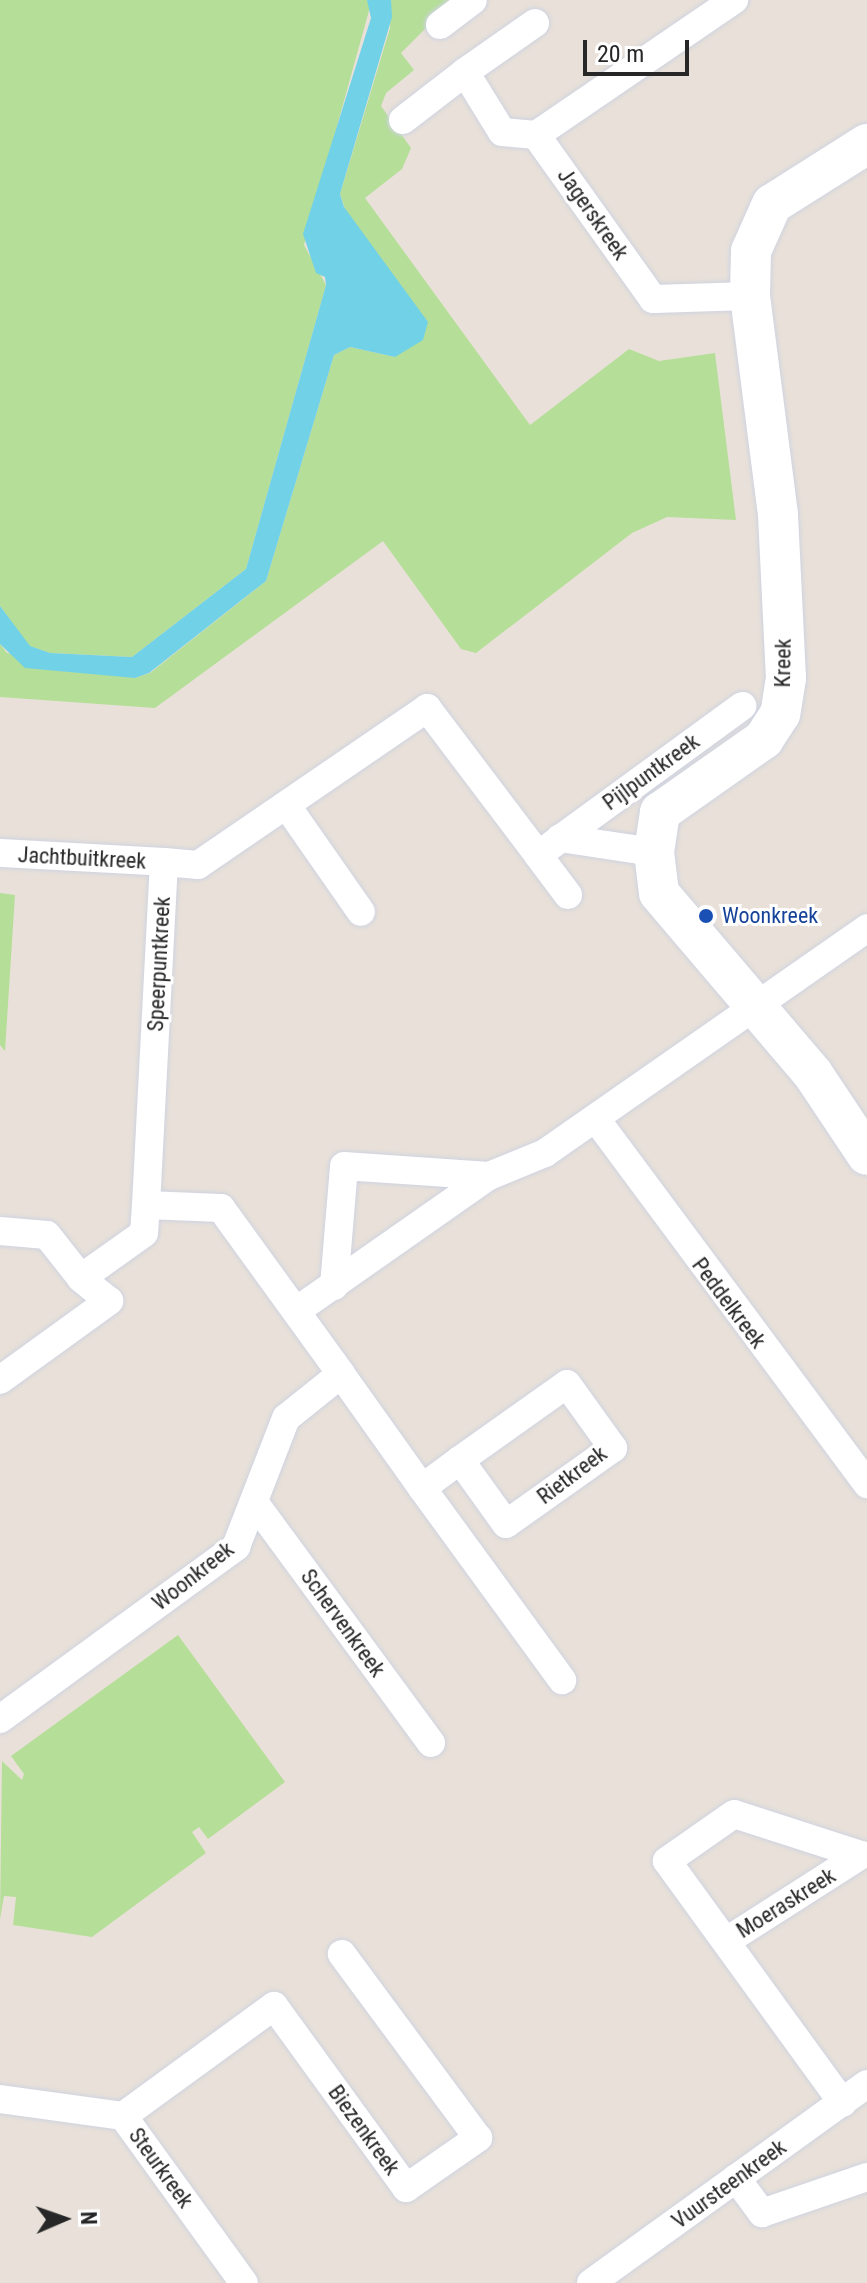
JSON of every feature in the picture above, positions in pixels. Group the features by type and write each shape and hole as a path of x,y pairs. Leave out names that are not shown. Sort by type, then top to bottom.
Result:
{"street":[{"path":"440,25 473,0"},
{"path":"465,72 502,132 536,135 734,0"},
{"path":"403,120 535,23"},
{"name":"Jagerskreek","path":"536,135 653,299 750,296"},
{"name":"Kreek","path":"867,144 772,204 751,251 750,296 778,515 786,678 780,714 764,739 660,812 654,852 659,893 752,1008 813,1074 867,1155"},
{"name":"Pijlpuntkreek","path":"538,855 742,706"},
{"path":"164,862 198,865 427,708 568,895"},
{"path":"287,806 361,912"},
{"name":"Pijlpuntkreek","path":"560,838 654,852"},
{"name":"Jachtbuitkreek","path":"0,853 164,862"},
{"name":"Speerpuntkreek","path":"81,1278 144,1233 164,862"},
{"path":"296,1311 489,1176 545,1153 596,1119 867,928"},
{"name":"Peddelkreek","path":"596,1119 867,1484"},
{"path":"334,1286 344,1166 489,1176"},
{"path":"146,1205 221,1208 562,1680"},
{"path":"0,1231 47,1235 81,1278 109,1301 0,1380"},
{"name":"Woonkreek","path":"0,1719 236,1547 286,1418 341,1374"},
{"name":"Rietkreek","path":"422,1488 460,1460 567,1384 613,1448 506,1524 460,1460"},
{"name":"Schervenkreek","path":"254,1502 431,1743"},
{"name":"Moeraskreek","path":"728,1940 861,1855 734,1814 667,1861 728,1940 843,2103"},
{"name":"Biezenkreek","path":"123,2116 274,2006 406,2188 478,2138 342,1954"},
{"name":"Vuursteenkreek","path":"591,2283 867,2084"},
{"name":"Steurkreek","path":"0,2099 123,2116 244,2283"},
{"path":"736,2178 762,2213 867,2177"}],"green space":[{"path":"0,0 367,0 370,7 304,245 326,285 246,569 132,657 50,653 29,646 0,606"},
{"path":"391,0 454,0 401,53 414,70 386,93 381,106 411,148 402,169 365,198 530,425 629,349 659,361 715,353 736,520 667,517 632,533 476,653 461,649 383,541 155,708 0,697 0,644 7,653 135,678 150,673 266,581 334,355 350,347 395,357 340,194 390,28"},
{"path":"0,893 15,895 5,1051 0,1045"},
{"path":"178,1635 285,1782 208,1839 199,1827 192,1832 206,1853 92,1937 13,1925 16,1897 4,1896 0,1919 2,1761 22,1780 24,1774 11,1756"}],"water":[{"path":"367,0 391,0 392,17 340,194 344,207 428,322 423,340 395,357 350,347 334,355 266,581 149,673 135,678 25,668 0,644 0,606 30,646 50,653 132,657 246,569 326,285 325,277 316,273 303,234 371,18"}],"place":[{"name":"Woonkreek","path":"706,916"}]}
